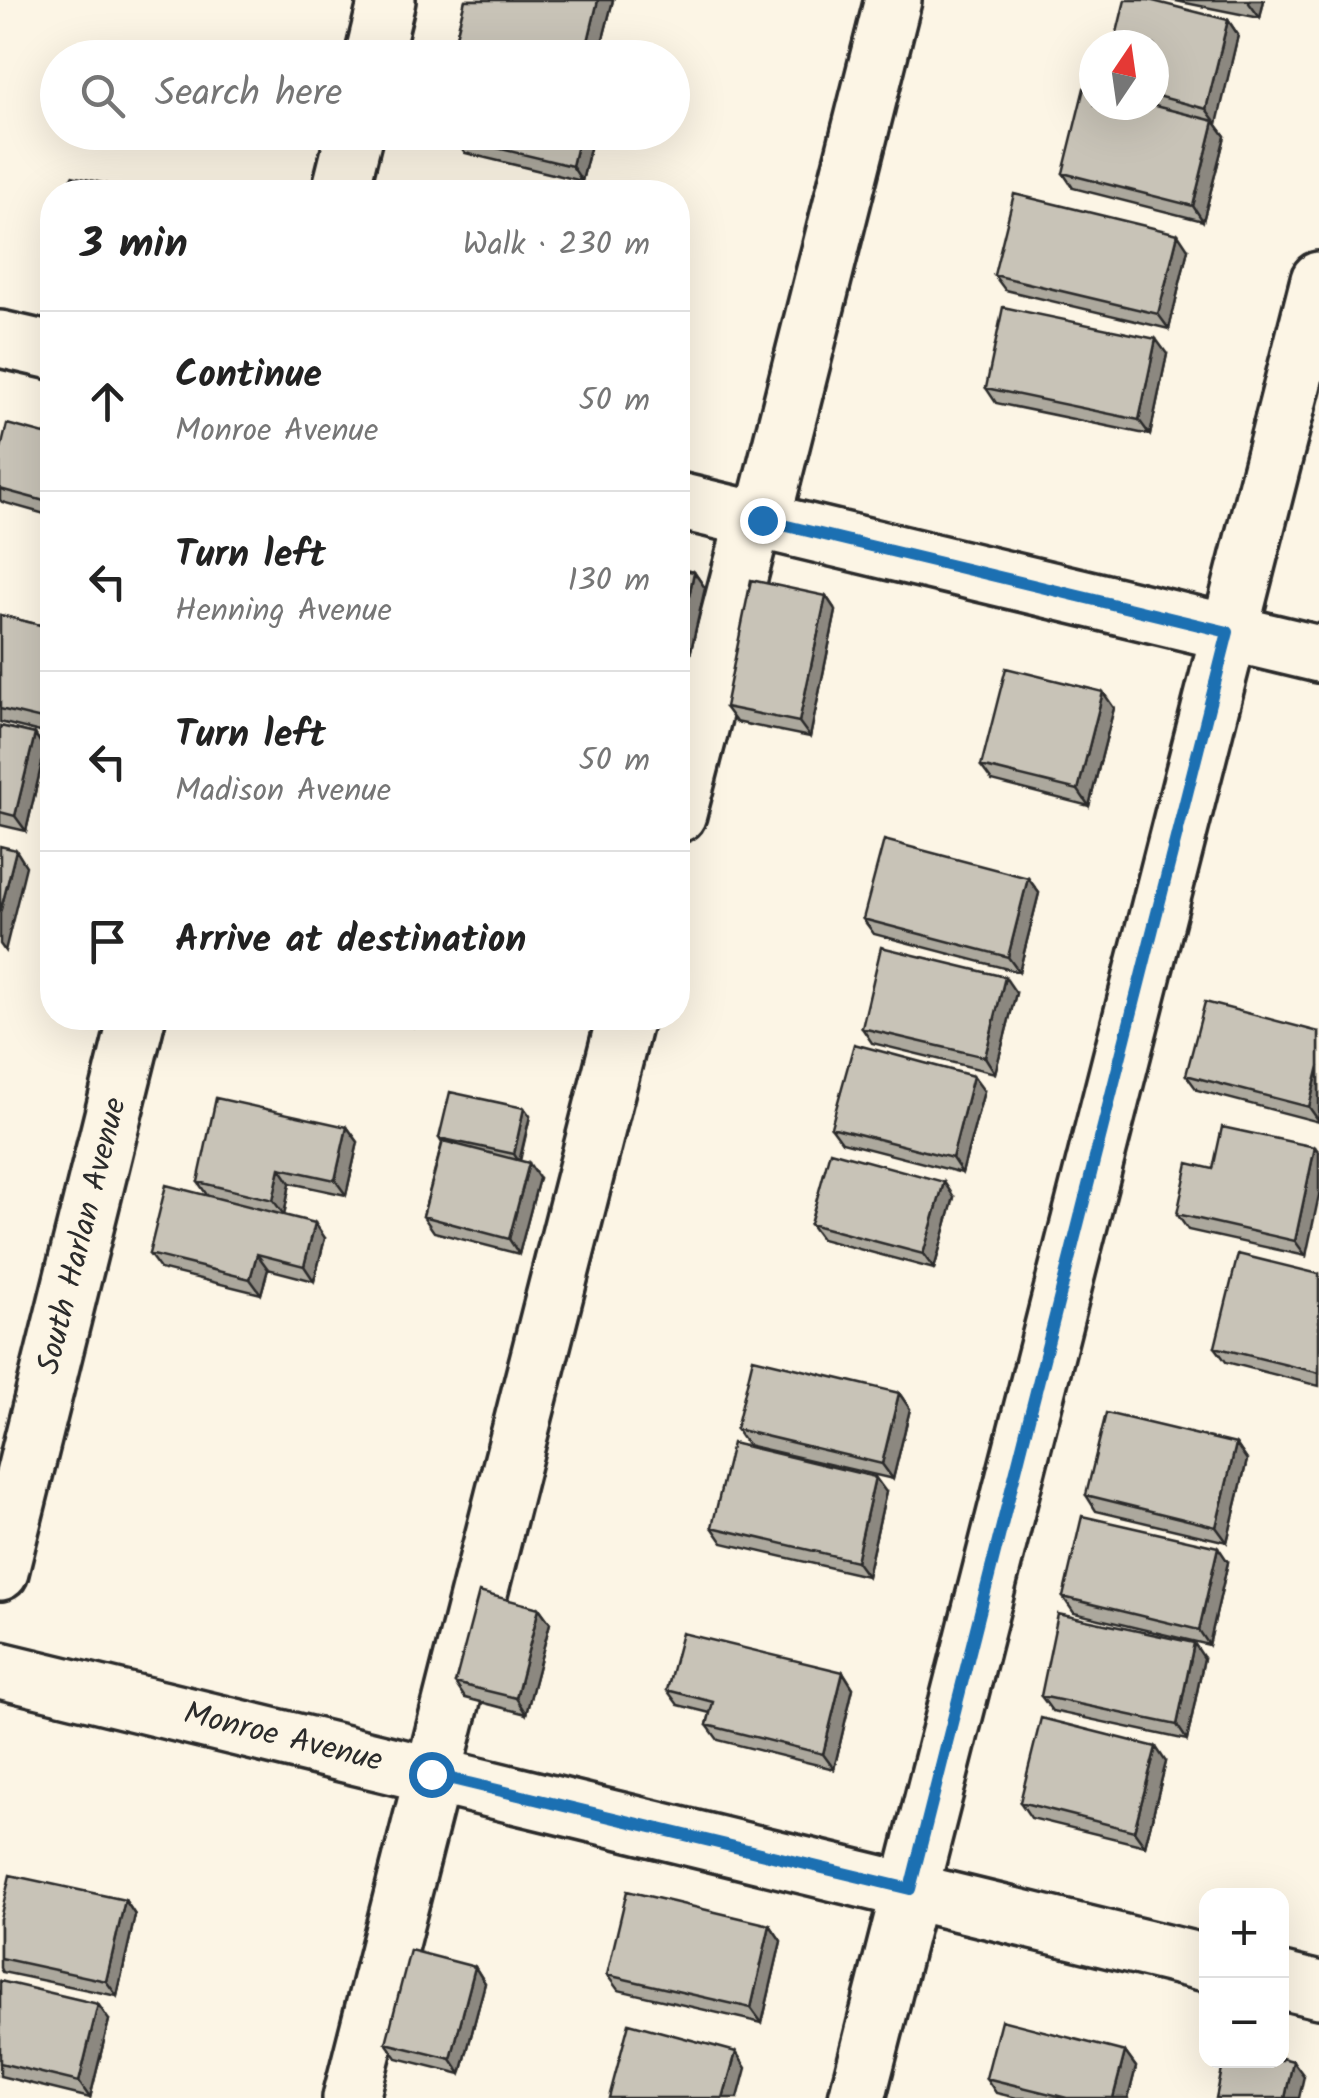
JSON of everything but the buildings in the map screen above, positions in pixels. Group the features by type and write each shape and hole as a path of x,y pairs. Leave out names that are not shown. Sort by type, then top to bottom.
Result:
{"street":[{"path":"378,40 388,0"},
{"path":"690,770 893,0"},
{"path":"343,180 350,150"},
{"path":"857,2098 1319,280"},
{"path":"0,338 40,348"},
{"path":"690,503 1319,654"},
{"name":"South Harlan Avenue","path":"0,1572 134,1030"},
{"path":"350,2098 622,1030"},
{"name":"Monroe Avenue","path":"0,1670 1199,1960"},
{"path":"1289,1983 1319,1990"}],"route":[{"path":"431,1774 910,1889 1228,632 762,520"}]}
